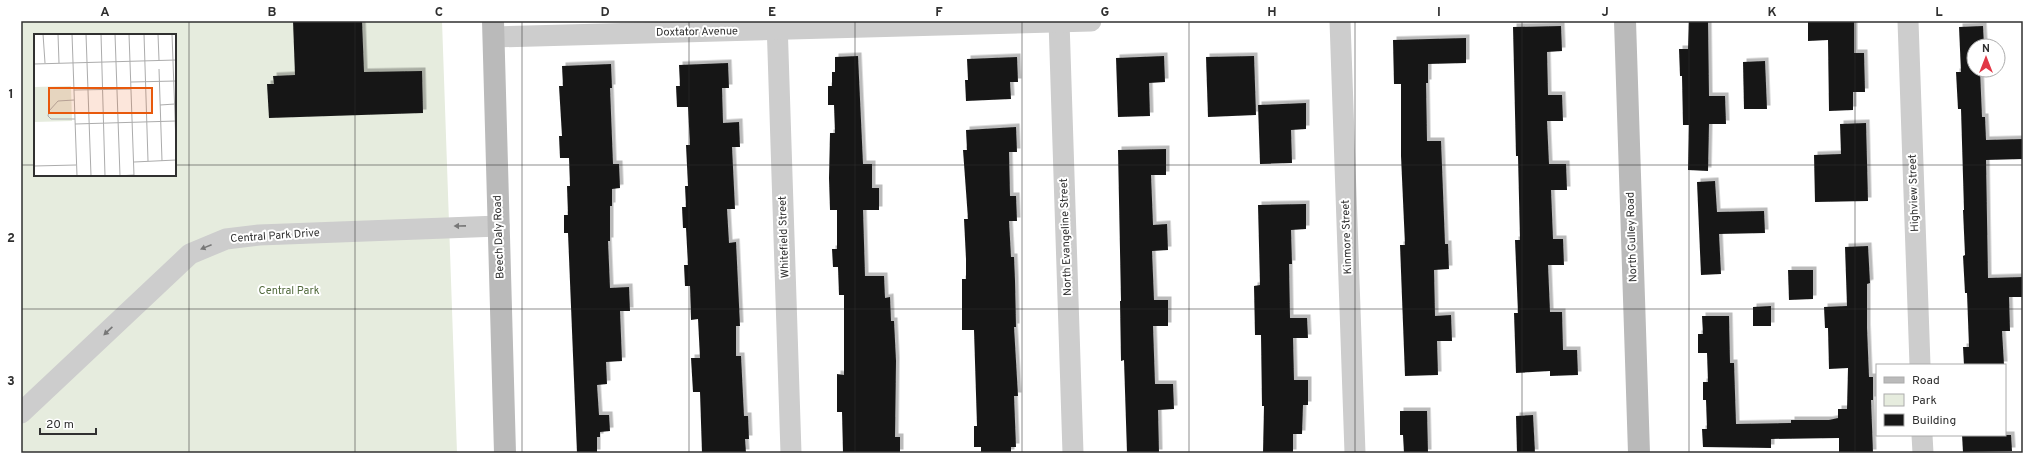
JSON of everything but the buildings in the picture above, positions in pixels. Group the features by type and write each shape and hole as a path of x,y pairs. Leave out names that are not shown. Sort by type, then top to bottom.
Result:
{"street":[{"name":"North Evangeline Street","path":"1059,21 1073,453"},
{"name":"Doxtator Avenue","path":"494,29 1091,21"},
{"name":"Kinmore Street","path":"1340,21 1355,453"},
{"name":"North Gulley Road","path":"1625,21 1639,453"},
{"name":"Highview Street","path":"1908,21 1920,364"},
{"name":"Whitefield Street","path":"777,25 791,453"},
{"name":"Beech Daly Road","path":"494,29 505,453"},
{"name":"Central Park Drive","path":"21,413 190,254 226,239 259,235 499,226"},
{"path":"1922,436 1923,453"}],"green space":[{"name":"Central Park","path":"21,21 442,21 457,453 21,453"}]}
